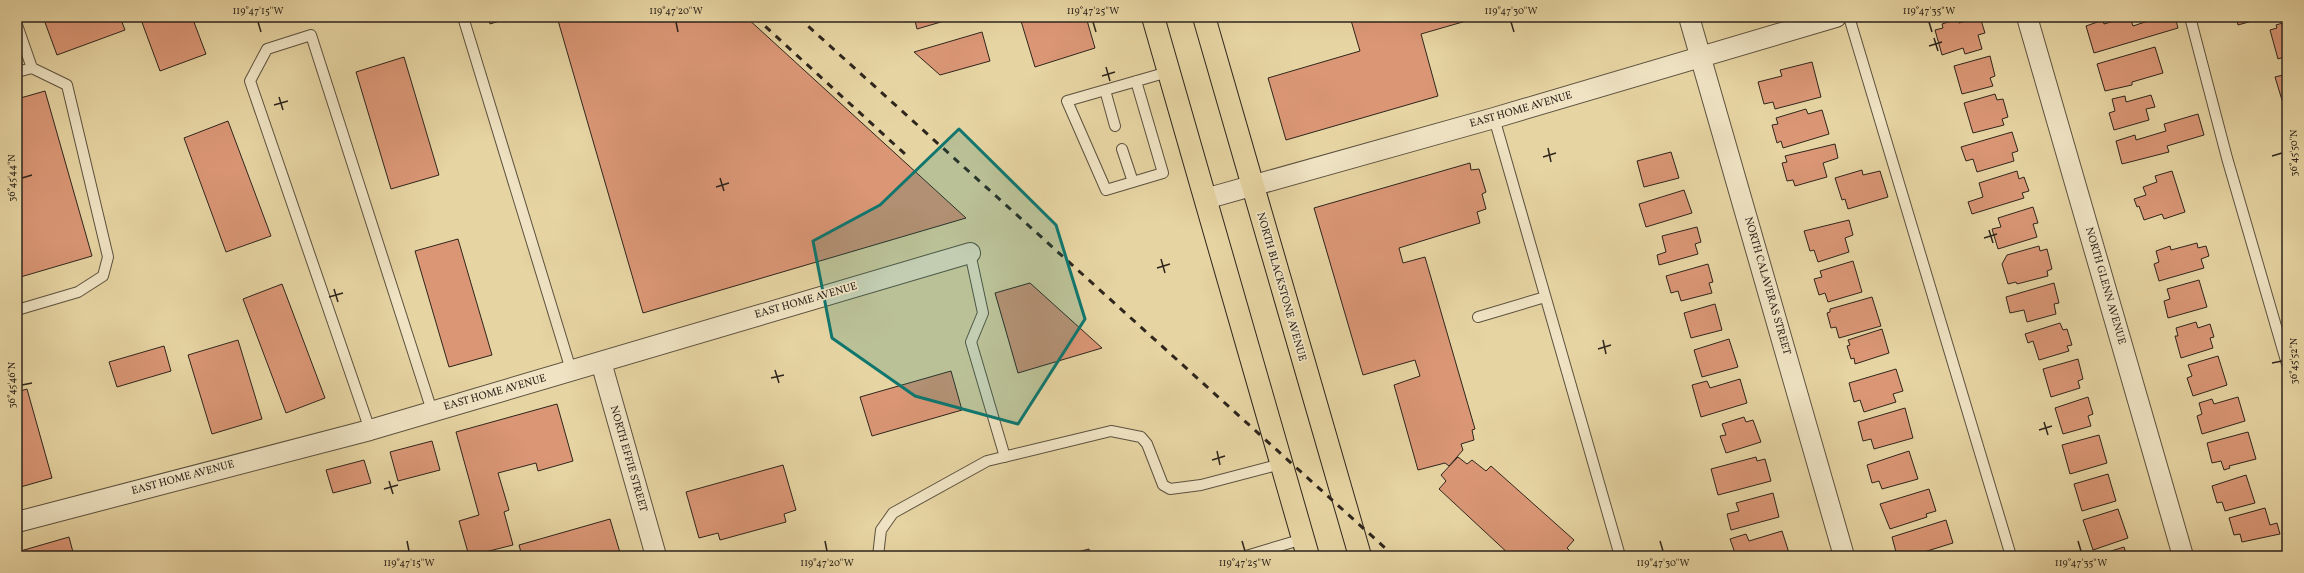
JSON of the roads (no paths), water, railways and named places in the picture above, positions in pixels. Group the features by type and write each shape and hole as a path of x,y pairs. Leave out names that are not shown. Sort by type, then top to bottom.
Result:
{"main road":[{"path":"1153,17 1305,548"},
{"name":"NORTH BLACKSTONE AVENUE","path":"1204,17 1360,556"}],"street":[{"name":"NORTH CALAVERAS STREET","path":"1689,17 1844,556"},
{"name":"EAST HOME AVENUE","path":"1205,199 1494,118 1836,17"},
{"name":"NORTH GLENN AVENUE","path":"2027,17 2184,556"},
{"name":"EAST HOME AVENUE","path":"17,522 370,430 970,253"},
{"name":"NORTH EFFIE STREET","path":"601,362 656,556"}],"lane":[{"path":"463,17 571,370"},
{"path":"1849,17 2012,556"},
{"path":"2190,17 2227,158 2287,364"},
{"path":"17,25 32,68"},
{"path":"370,430 250,81 267,49 311,35 432,411"},
{"path":"17,72 32,68 67,85 108,257 103,276 78,292 17,310"},
{"path":"1136,81 1163,173 1106,190 1068,101 1136,81 1168,72"},
{"path":"1105,90 1116,126"},
{"path":"1494,118 1620,556"},
{"path":"1122,149 1133,182"},
{"path":"970,253 983,313 971,342 1005,457"},
{"path":"1478,317 1546,297"},
{"path":"878,556 881,530 893,514 987,461 1111,431 1141,437 1148,444 1163,485 1170,489 1201,485 1281,464"},
{"path":"1246,556 1305,548"}],"railway":[{"path":"755,17 906,155"},
{"path":"798,17 1394,556"}]}
